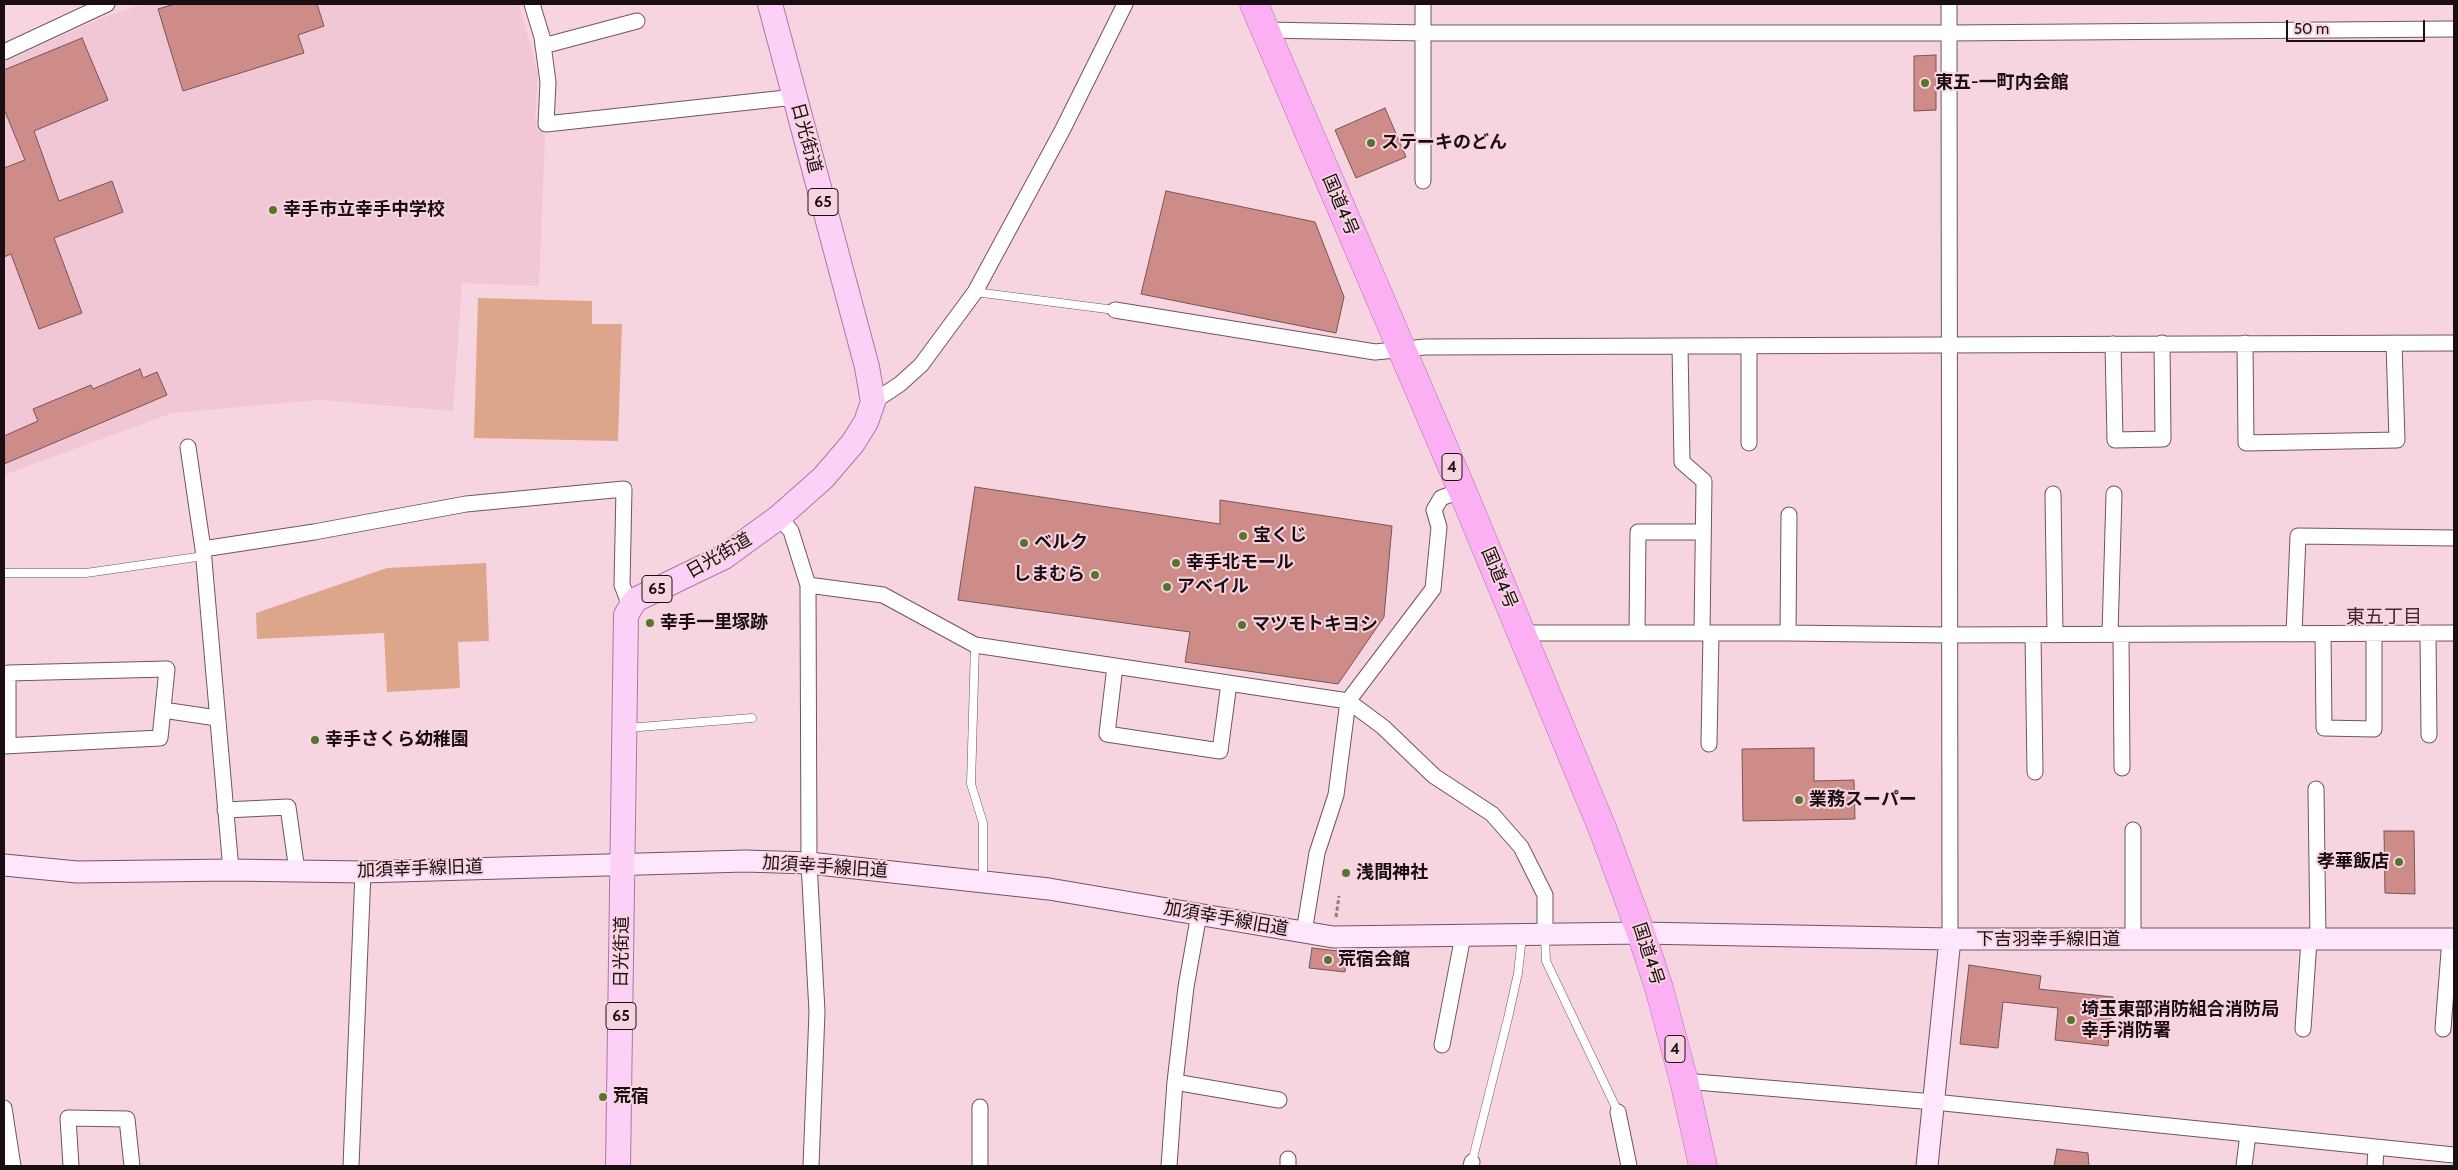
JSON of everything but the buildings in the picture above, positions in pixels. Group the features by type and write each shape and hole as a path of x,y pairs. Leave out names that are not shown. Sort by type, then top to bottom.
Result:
{"highway":[{"name":"国道4号","path":"1254,4 1462,490 1603,830 1642,933 1684,1081 1703,1166"}],"main road":[{"name":"日光街道","path":"618,1166 624,866 623,729 626,615 635,600 724,557 779,517 824,478 853,443 866,422 873,402 867,367 770,4"}],"street":[{"path":"4,52 107,4"},
{"path":"532,4 543,46 548,82 546,124 794,97"},
{"path":"873,402 900,384 921,365 975,292 1063,129 1125,4"},
{"path":"1423,4 1423,181"},
{"path":"1927,1166 1950,939 1948,635 1950,346 1949,4"},
{"path":"543,46 637,22"},
{"path":"1265,30 1424,33 1949,33 2454,29"},
{"path":"1115,310 1375,352 1434,346 1950,346 2162,343 2454,343"},
{"path":"2114,344 2115,440 2163,439 2162,343"},
{"path":"2245,343 2246,443 2397,440 2394,343"},
{"path":"1680,346 1682,462 1704,481 1703,532 1709,744"},
{"path":"1749,346 1749,444"},
{"path":"188,447 203,553 231,870"},
{"path":"203,553 466,504 624,489 622,585 630,606"},
{"path":"1304,932 1317,853 1336,795 1348,701 1433,589 1439,528 1434,510 1441,498 1462,490"},
{"path":"2053,494 2054,635"},
{"path":"2114,494 2116,635 2122,768"},
{"path":"1788,633 1789,515"},
{"path":"779,517 791,532 808,585 809,863 817,1012 811,1166"},
{"path":"1637,633 1638,532 1703,532"},
{"path":"2294,634 2298,536 2454,538"},
{"path":"808,585 883,595 975,645 1348,701 1383,728 1434,776 1492,814 1521,847 1545,895 1545,934"},
{"path":"1522,633 1948,635 2454,633"},
{"path":"2428,633 2429,735"},
{"path":"2323,634 2324,728 2374,729 2374,634"},
{"path":"2033,635 2035,772"},
{"path":"1114,666 1108,734 1220,751 1229,683"},
{"path":"167,669 160,738 6,745 8,673 167,669"},
{"path":"163,710 217,718"},
{"path":"2303,1029 2314,940 2316,789"},
{"path":"226,810 288,807 296,871"},
{"path":"2133,830 2133,940"},
{"name":"加須幸手線旧道","path":"4,865 77,872 231,870 363,872 459,868 624,866 744,861 809,863 1048,889 1333,937 1642,933"},
{"path":"351,1166 363,872"},
{"path":"1169,1166 1175,1082 1186,987 1199,914"},
{"name":"下吉羽幸手線旧道","path":"1642,933 1950,939 2452,939"},
{"path":"1442,1045 1463,936"},
{"path":"2443,1030 2452,939"},
{"path":"1684,1081 1934,1102 2454,1155"},
{"path":"1175,1082 1279,1100"},
{"path":"980,1107 980,1166"},
{"path":"4,1108 13,1166"},
{"path":"1618,1112 1629,1166"},
{"path":"71,1166 68,1118 127,1119 132,1166"},
{"path":"2244,1166 2248,1134"},
{"path":"2375,1166 2376,1147"}],"lane":[{"path":"975,292 1115,310"},
{"path":"4,573 86,573 203,553"},
{"path":"975,645 971,784 983,823 983,882"},
{"path":"623,729 752,718"},
{"path":"1545,934 1546,962 1618,1112"},
{"path":"1471,1164 1516,982 1522,935"}],"shaded area":[{"name":"幸手市立幸手中学校","path":"143,4 519,4 538,74 535,122 545,136 539,286 462,283 453,411 319,400 172,413 4,475 4,62 101,18"},
{"path":"478,298 592,301 592,324 622,324 618,441 474,438"},
{"path":"486,563 489,641 458,642 460,688 387,692 384,633 257,639 256,613 387,568"}],"place":[{"name":"東五-一町内会館","path":"1925,83"},
{"name":"ステーキのどん","path":"1371,143"},
{"name":"幸手市立幸手中学校","path":"273,210"},
{"name":"宝くじ","path":"1243,536"},
{"name":"ベルク","path":"1024,543"},
{"name":"幸手北モール","path":"1176,563"},
{"name":"しまむら","path":"1095,575"},
{"name":"アベイル","path":"1167,587"},
{"name":"幸手一里塚跡","path":"650,623"},
{"name":"マツモトキヨシ","path":"1242,625"},
{"name":"幸手さくら幼稚園","path":"315,740"},
{"name":"業務スーパー","path":"1799,800"},
{"name":"孝華飯店","path":"2399,862"},
{"name":"浅間神社","path":"1346,873"},
{"name":"荒宿会館","path":"1328,960"},
{"name":"埼玉東部消防組合消防局 幸手消防署","path":"2071,1020"},
{"name":"荒宿","path":"603,1097"}],"district":[{"name":"東五丁目","path":"2384,617"}]}
